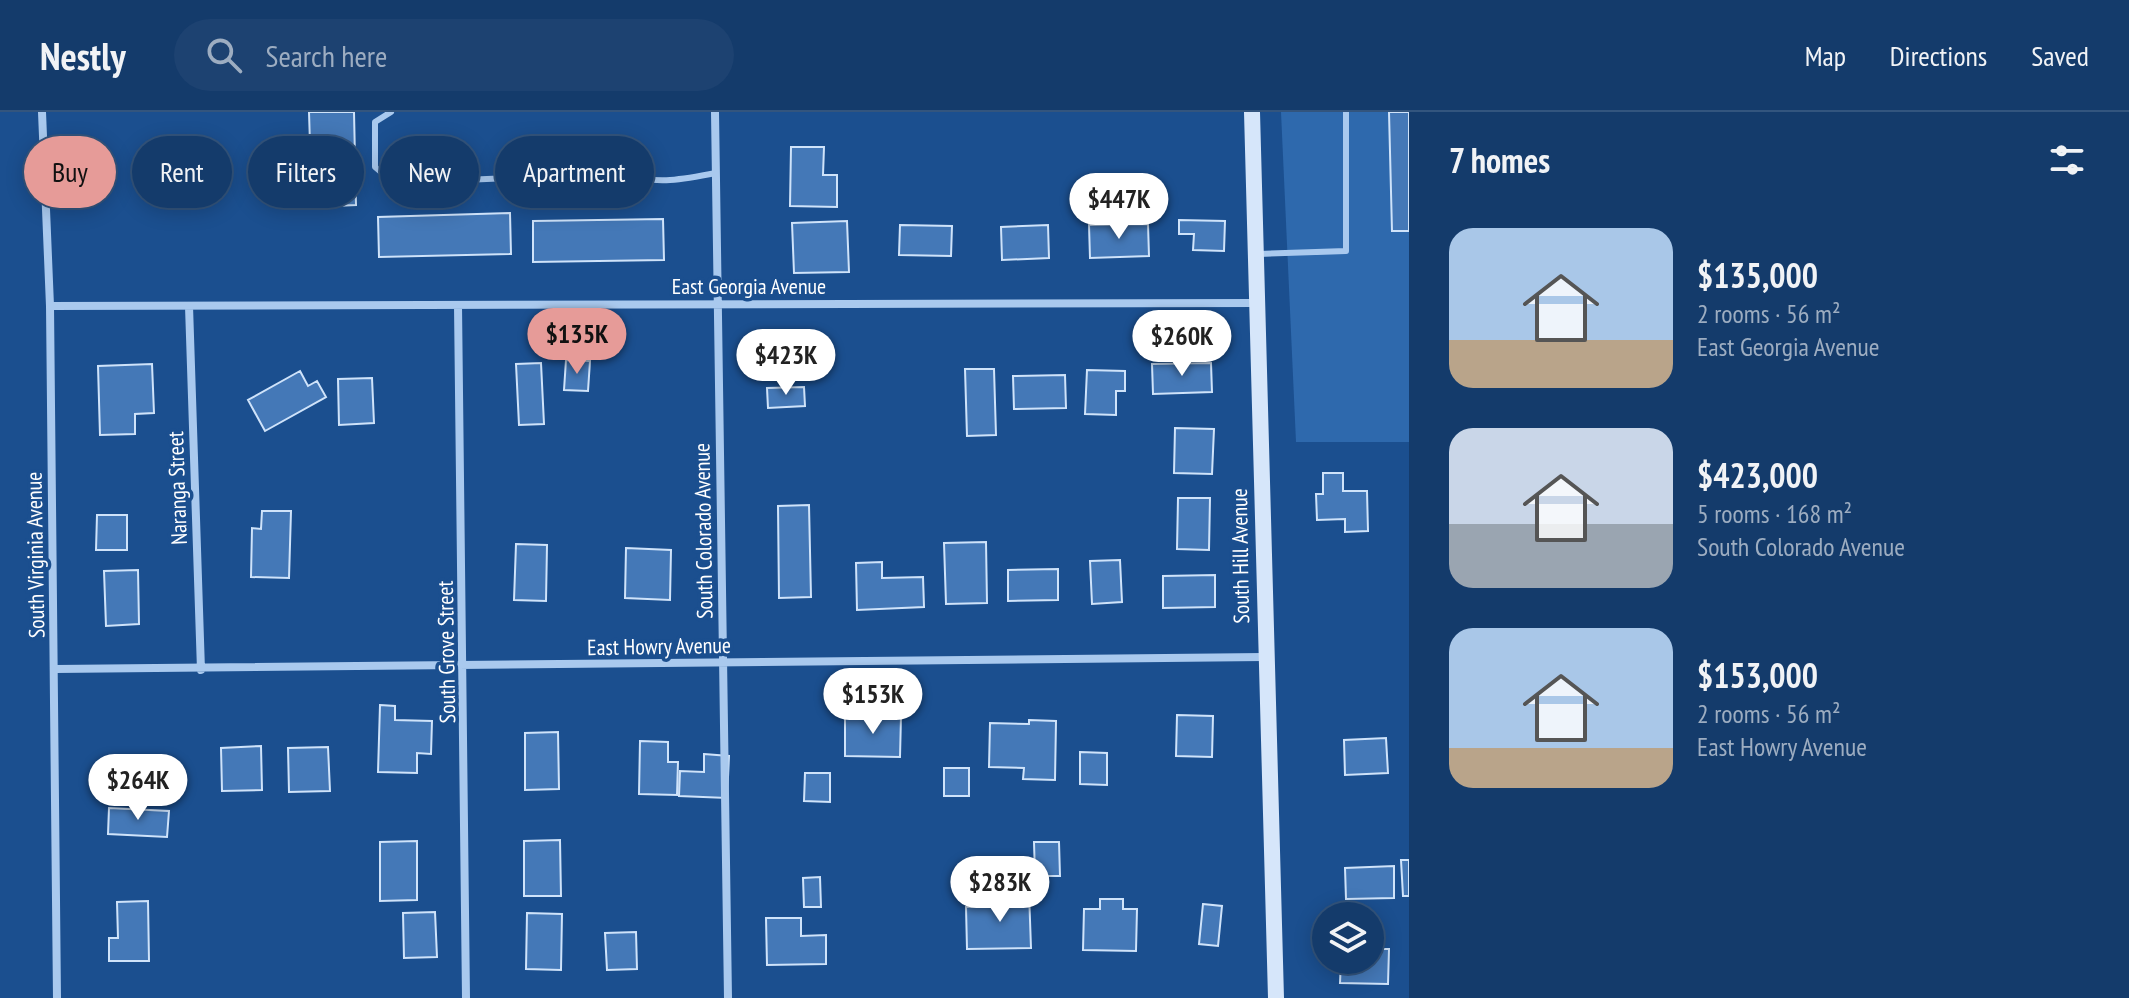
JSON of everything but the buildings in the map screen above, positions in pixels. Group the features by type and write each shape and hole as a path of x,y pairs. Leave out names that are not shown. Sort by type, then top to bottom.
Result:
{"street":[{"name":"South Virginia Avenue","path":"42,112 50,306 57,998"},
{"name":"South Colorado Avenue","path":"715,112 728,998"},
{"name":"South Hill Avenue","path":"1252,112 1264,657 1276,998"},
{"name":"East Georgia Avenue","path":"50,306 1257,303"},
{"name":"South Grove Street","path":"458,305 465,667 466,998"},
{"name":"Naranga Street","path":"189,306 201,670"},
{"name":"East Howry Avenue","path":"55,669 201,670 1264,657"}],"lane":[{"path":"391,112 375,122 375,167 394,183 624,173 644,181 669,181 716,173"},
{"path":"1256,254 1346,251 1346,112"}],"shaded area":[{"path":"1281,112 1409,112 1409,442 1296,442"}]}
